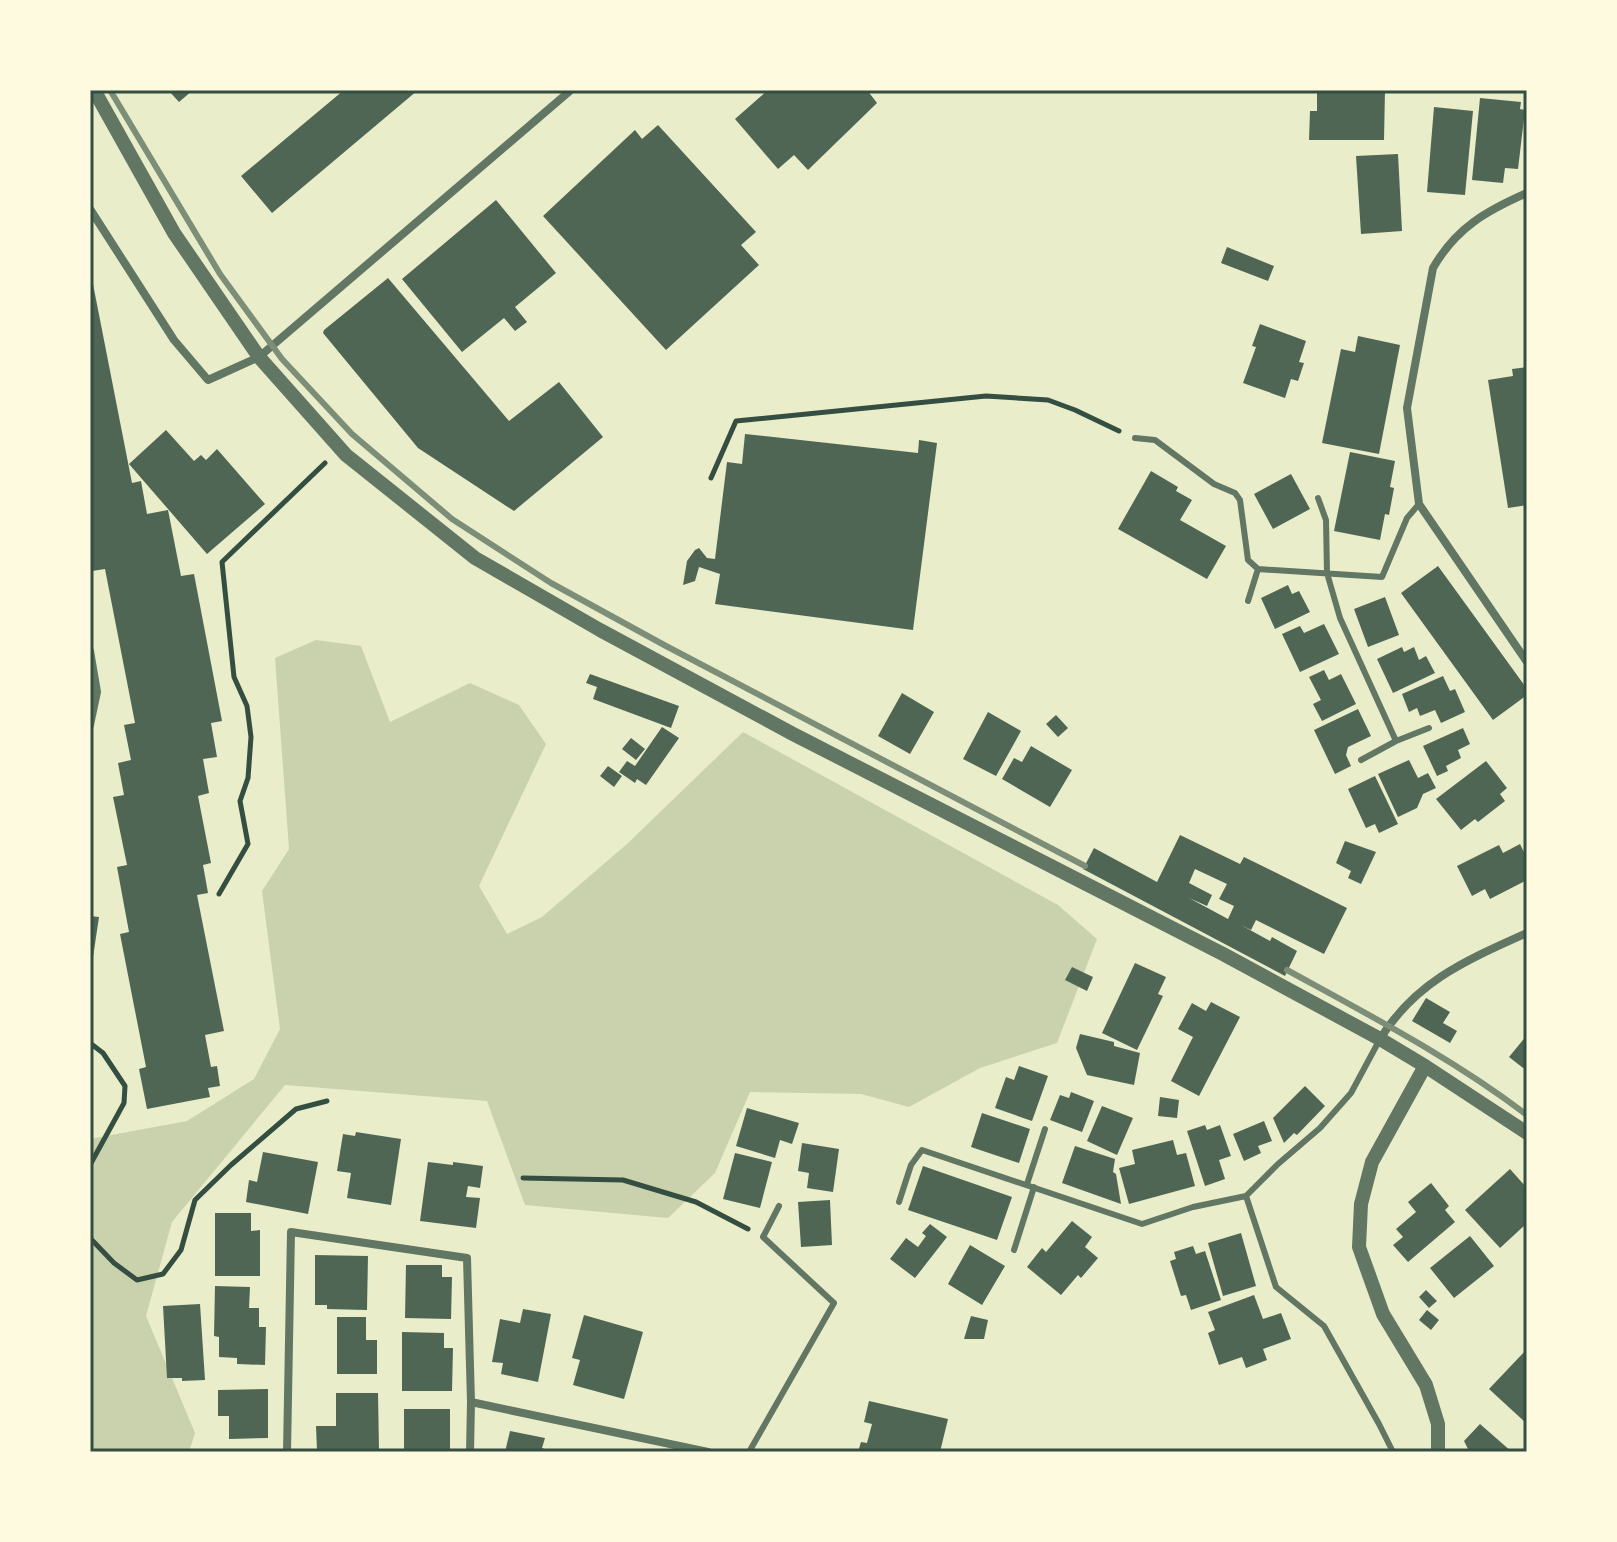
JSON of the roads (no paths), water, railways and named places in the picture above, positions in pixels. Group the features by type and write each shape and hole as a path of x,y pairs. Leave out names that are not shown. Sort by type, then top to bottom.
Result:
{"street":[{"path":"94,90 174,233 259,357 346,455 475,558 600,630 793,734 1223,954 1380,1039 1527,1133"},
{"path":"90,209 174,340 208,380 259,357 571,90"},
{"path":"1527,193 1506,202 1465,228 1444,249 1433,268 1407,408 1419,504 1527,662"},
{"path":"90,651 97,692 90,725"},
{"path":"1380,1039 1400,1009 1445,973 1527,933"},
{"path":"1425,1066 1372,1162 1361,1204 1359,1247 1383,1314 1426,1385 1438,1424 1438,1452"},
{"path":"287,1452 291,1232 467,1258 470,1452"},
{"path":"471,1402 708,1452"}],"lane":[{"path":"1135,438 1155,440 1214,484 1235,493 1240,500 1248,560 1258,569 1382,577 1407,518 1419,504"},
{"path":"1318,498 1326,520 1327,573 1340,618 1396,741"},
{"path":"1248,601 1258,569"},
{"path":"1361,760 1429,728"},
{"path":"899,1202 911,1165 922,1150 1142,1224 1193,1207 1246,1196 1320,1128 1351,1093 1380,1039"},
{"path":"1014,1250 1045,1129"},
{"path":"1246,1196 1276,1287 1324,1326 1393,1452"},
{"path":"749,1452 834,1303 763,1237 779,1206"}],"railway":[{"path":"110,90 220,274 282,359 352,434 452,519 551,583 1085,866"},
{"path":"1287,970 1440,1056 1527,1115"}]}
